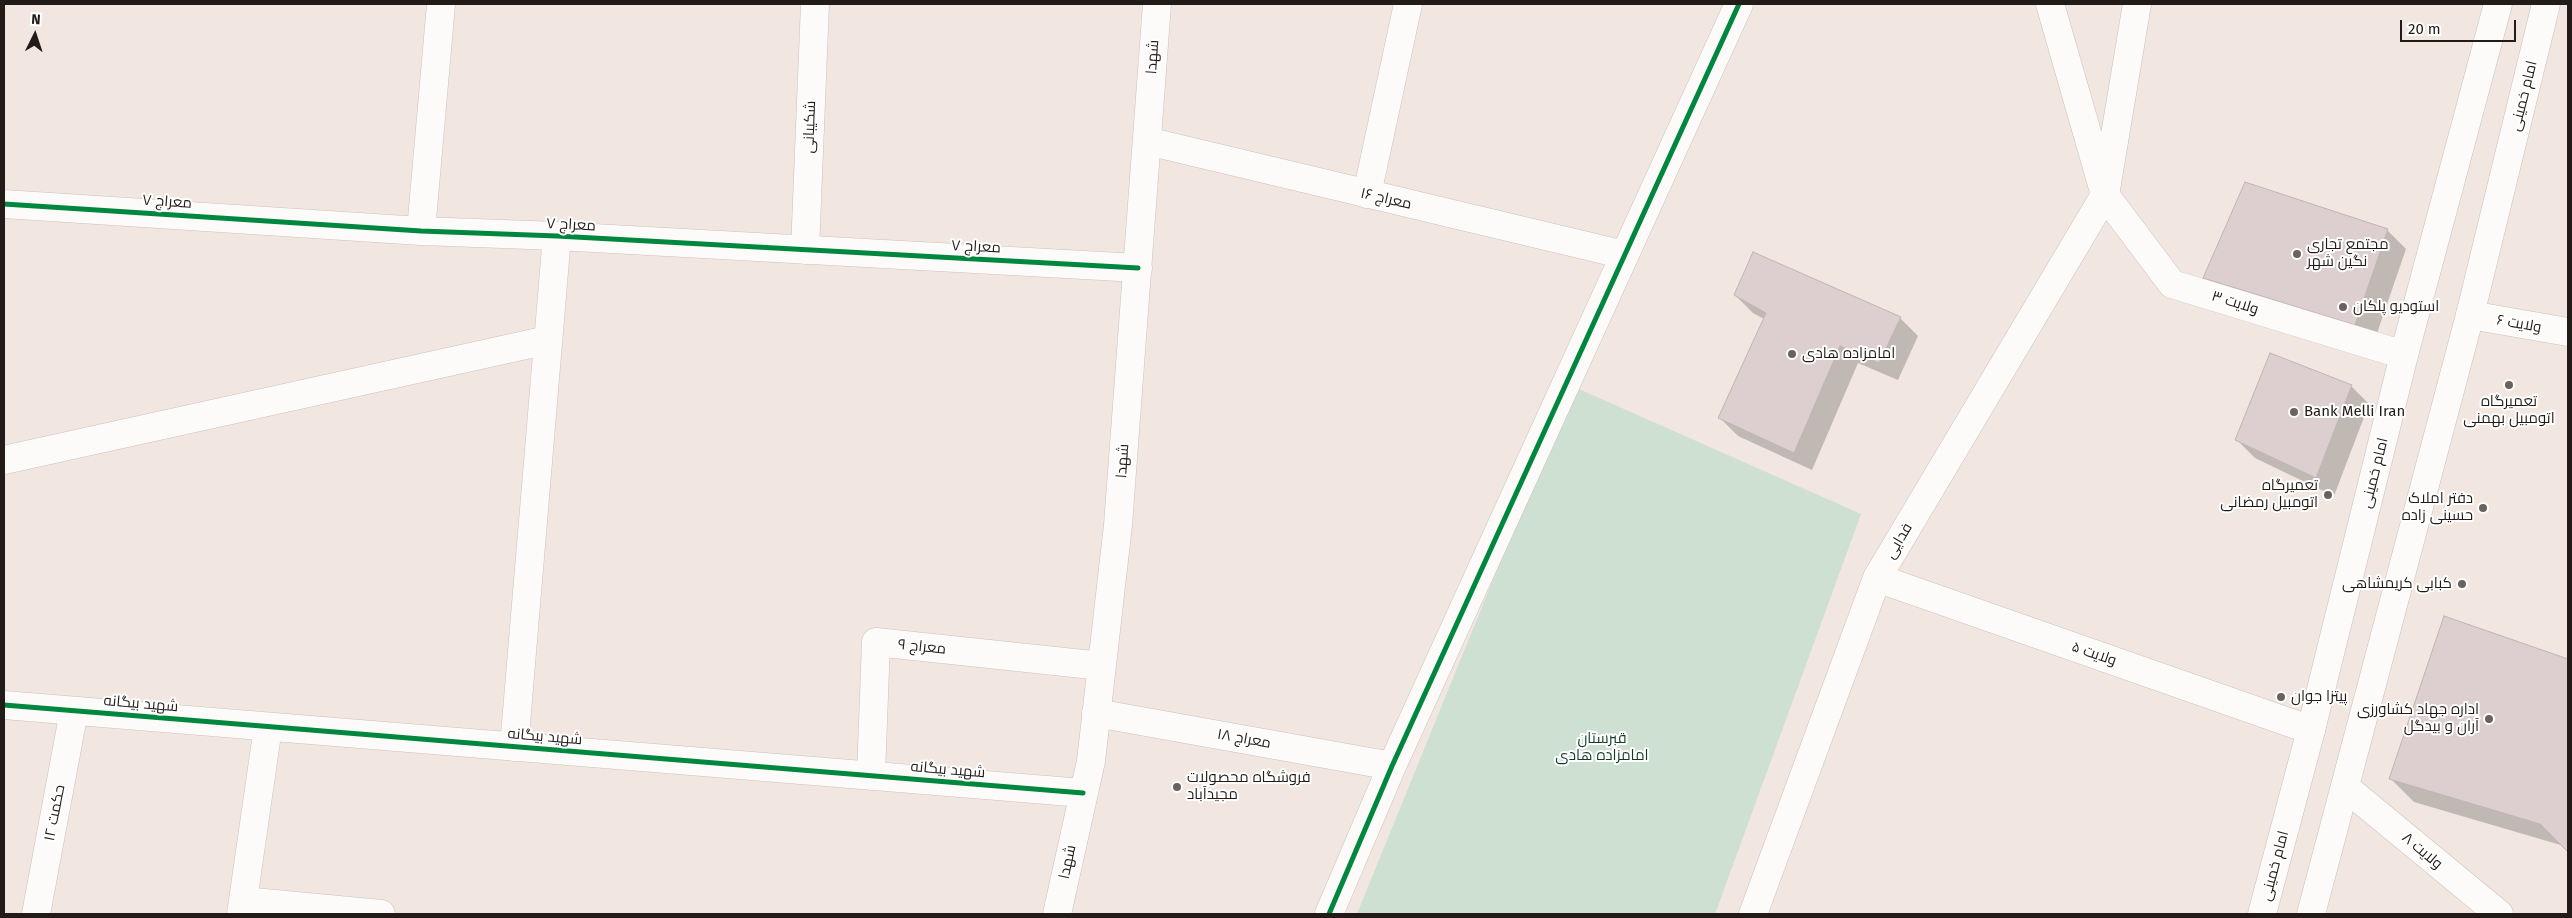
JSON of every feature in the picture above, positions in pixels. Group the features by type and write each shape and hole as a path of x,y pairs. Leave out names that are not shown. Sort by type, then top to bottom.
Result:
{"street":[{"path":"421,232 441,4"},
{"name":"شکیبانی","path":"805,250 815,4"},
{"name":"شهدا","path":"1057,914 1090,761 1118,525 1157,4"},
{"path":"1367,194 1408,4"},
{"path":"1329,914 1392,766 1739,4"},
{"path":"2050,4 2104,195"},
{"path":"2104,195 2137,4"},
{"name":"امام خمینی","path":"2262,914 2311,730 2404,355 2498,4"},
{"name":"امام خمینی","path":"2311,914 2470,315 2546,4"},
{"name":"معراج ۱۶","path":"1147,141 1625,256"},
{"name":"ولایت ۳","path":"2104,195 2172,284 2404,355"},
{"name":"فدایی","path":"1753,914 1877,578 2104,195"},
{"name":"معراج ۷","path":"4,204 421,232 557,236 1138,268"},
{"path":"514,747 557,236"},
{"name":"ولایت ۶","path":"2470,315 2568,332"},
{"path":"4,460 548,340"},
{"name":"ولایت ۵","path":"1877,578 2311,730"},
{"name":"معراج ۹","path":"871,776 876,642 1102,666"},
{"name":"شهید بیگانه","path":"4,705 1084,793"},
{"name":"حکمت ۱۲","path":"39,914 74,711"},
{"name":"معراج ۱۸","path":"1096,713 1392,766"},
{"path":"268,727 242,908 381,914"},
{"name":"ولایت ۸","path":"2345,787 2499,914"}],"green space":[{"name":"قبرستان امامزاده هادی","path":"1572,386 1861,514 1715,914 1357,914"}],"building":[{"name":"مجتمع تجاری نگین شهر","path":"2245,182 2388,229 2355,325 2203,278"},
{"name":"امامزاده هادی","path":"1753,252 1901,317 1879,363 1840,346 1794,453 1718,418 1766,313 1734,295"},
{"name":"Bank Melli Iran","path":"2270,353 2352,385 2316,478 2235,440"},
{"name":"اداره جهاد کشاورزی آران و بیدگل","path":"2444,616 2568,659 2568,852 2540,824 2389,779"}],"cycle path":[{"path":"1329,914 1392,766 1739,4"},
{"path":"4,204 421,231 557,236 1138,268"},
{"path":"4,705 1083,793"}],"place":[{"name":"مجتمع تجاری نگین شهر","path":"2297,254"},
{"name":"استودیو پلکان","path":"2343,307"},
{"name":"امامزاده هادی","path":"1792,354"},
{"name":"تعمیرگاه اتومبیل بهمنی","path":"2509,385"},
{"name":"Bank Melli Iran","path":"2294,412"},
{"name":"تعمیرگاه اتومبیل رمضانی","path":"2328,495"},
{"name":"دفتر املاک حسینی زاده","path":"2483,508"},
{"name":"کبابی کریمشاهی","path":"2462,584"},
{"name":"پیتزا جوان","path":"2281,697"},
{"name":"اداره جهاد کشاورزی آران و بیدگل","path":"2489,719"},
{"name":"فروشگاه محصولات مجیدآباد","path":"1177,787"}]}
